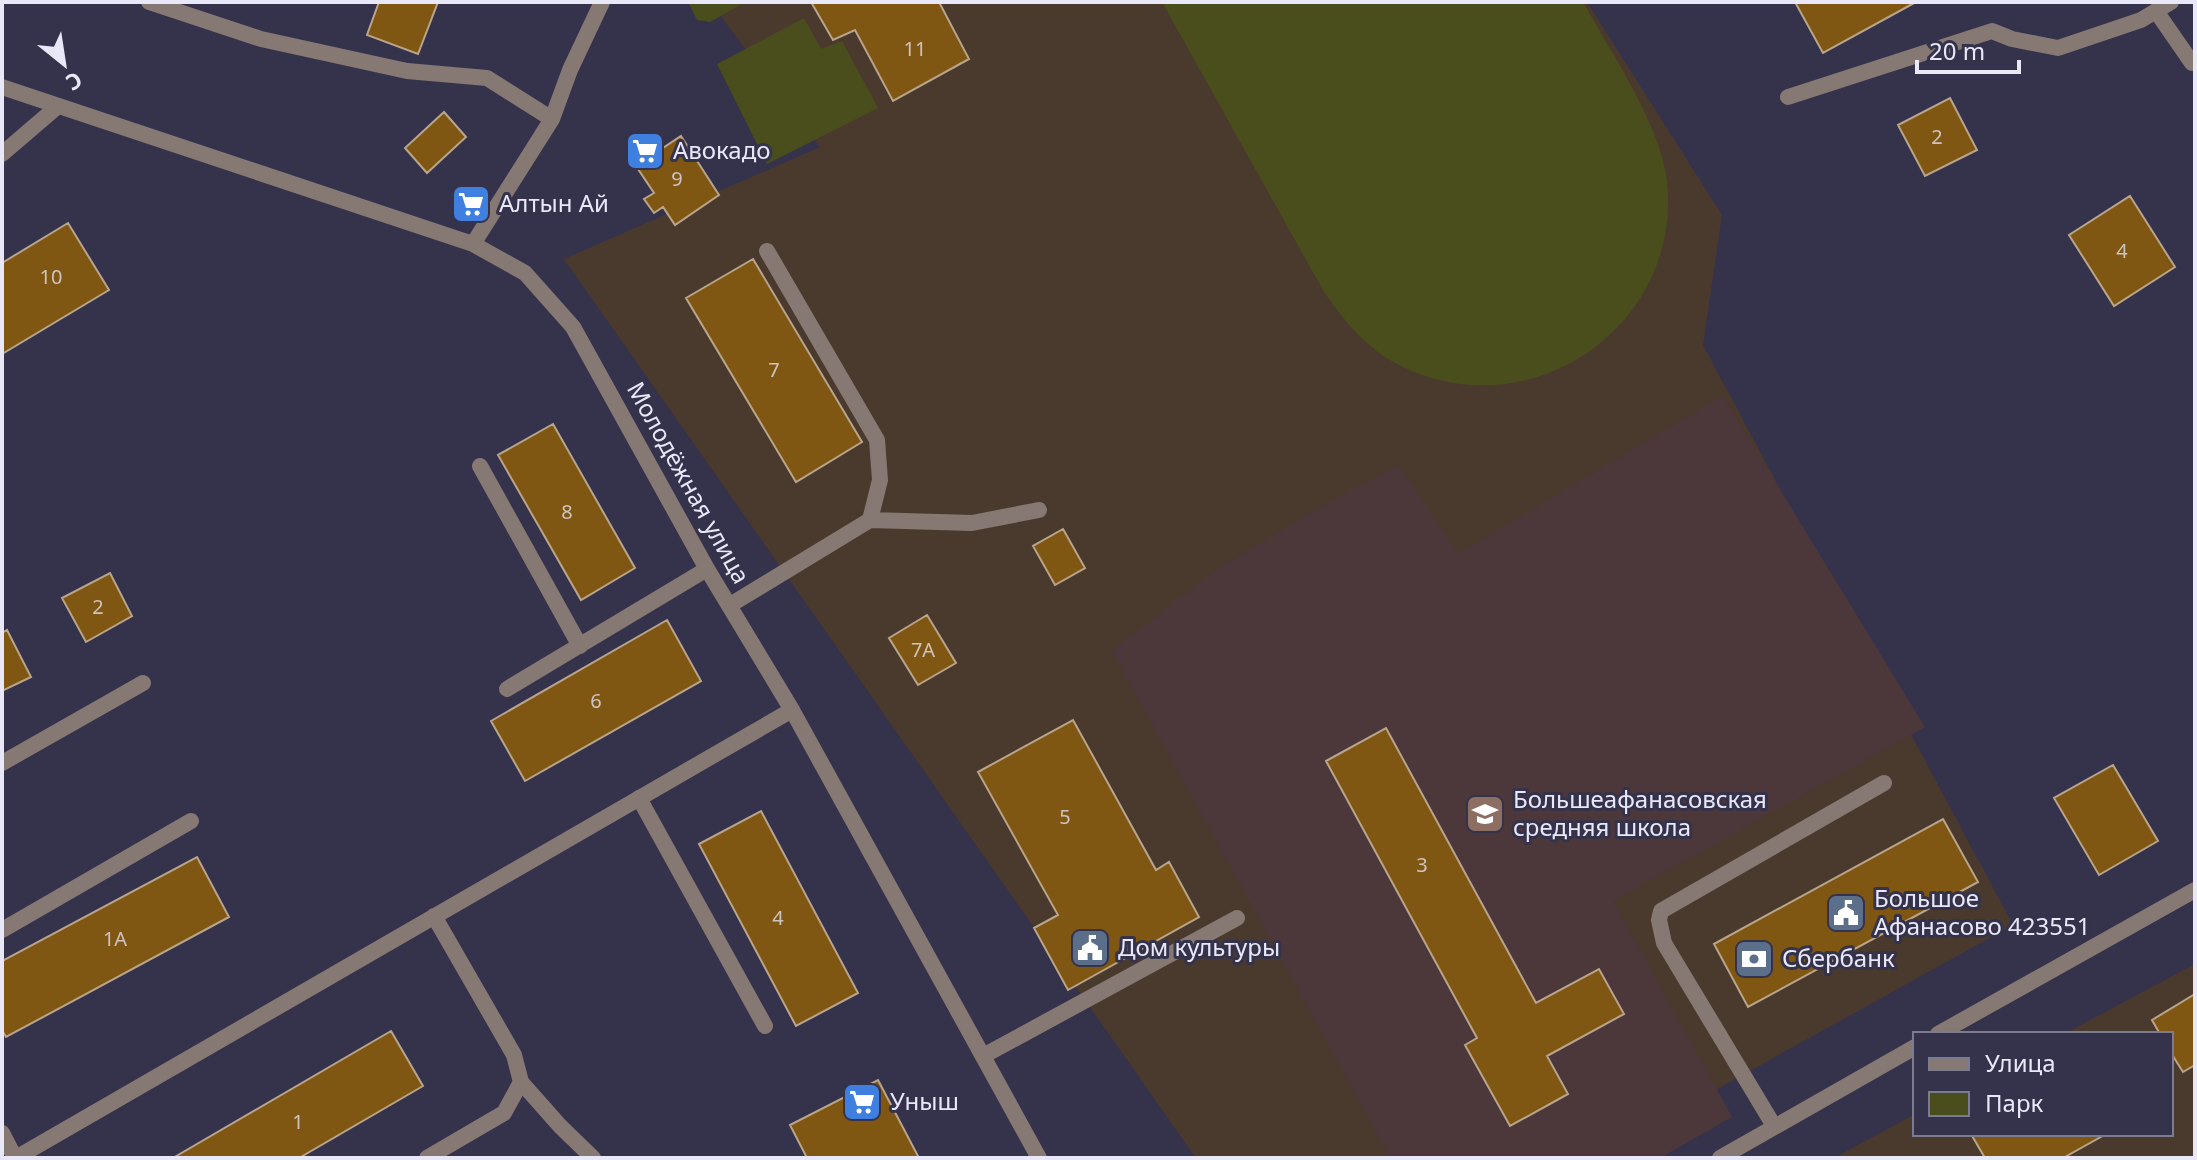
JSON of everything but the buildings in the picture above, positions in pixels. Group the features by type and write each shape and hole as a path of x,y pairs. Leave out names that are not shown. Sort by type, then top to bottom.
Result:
{"street":[{"path":"149,2 261,39 407,71 487,78 552,119"},
{"path":"473,244 552,119 570,70 602,2"},
{"path":"1788,97 1992,31 2012,39 2058,48 2141,20 2163,6 2192,63"},
{"name":"Молодёжная улица","path":"2,87 473,244 525,273 573,327 707,569 792,710 1039,1158"},
{"path":"2,154 58,106"},
{"path":"767,251 877,440 880,480 870,520"},
{"path":"480,466 580,646"},
{"path":"730,605 870,520 972,523 1039,510"},
{"path":"507,689 707,569"},
{"path":"2,763 143,683"},
{"path":"2,1133 15,1158 792,710"},
{"path":"1774,1126 1664,943 1659,920 1661,911 1884,783"},
{"path":"639,798 765,1026"},
{"path":"2,930 191,821"},
{"path":"1942,1032 2195,890"},
{"path":"434,916 514,1055 521,1082 593,1158"},
{"path":"983,1056 1237,918"},
{"path":"1720,1158 1913,1048"},
{"path":"427,1158 504,1113 521,1082"}],"shaded area":[{"path":"710,2 1587,2 1722,215 1703,345 2013,925 1593,1158 1196,1158 564,259 820,147"},
{"name":"Большеафанасовская средняя школа","path":"1723,396 1925,727 1613,901 1732,1117 1660,1158 1391,1158 1112,651 1216,570 1398,465 1458,554"},
{"path":"2195,964 2195,1158 1834,1158 1913,1115 1913,1136 2173,1136 2173,1032 2068,1032"}],"green space":[{"path":"688,2 745,2 710,22 697,20"},
{"path":"1162,2 1583,2 1645,113 1663,160 1667,182 1665,234 1650,280 1624,320 1588,352 1546,374 1500,384 1450,382 1401,366 1378,352 1358,334 1324,292"},
{"path":"804,18 821,49 842,41 878,108 767,164 717,64"}],"place":[{"name":"Авокадо","path":"645,151"},
{"name":"Алтын Ай","path":"471,204"},
{"name":"Большеафанасовская средняя школа","path":"1485,814"},
{"name":"Большое Афанасово 423551","path":"1846,913"},
{"name":"Дом культуры","path":"1090,948"},
{"name":"Сбербанк","path":"1754,959"},
{"name":"Уныш","path":"862,1102"}]}
